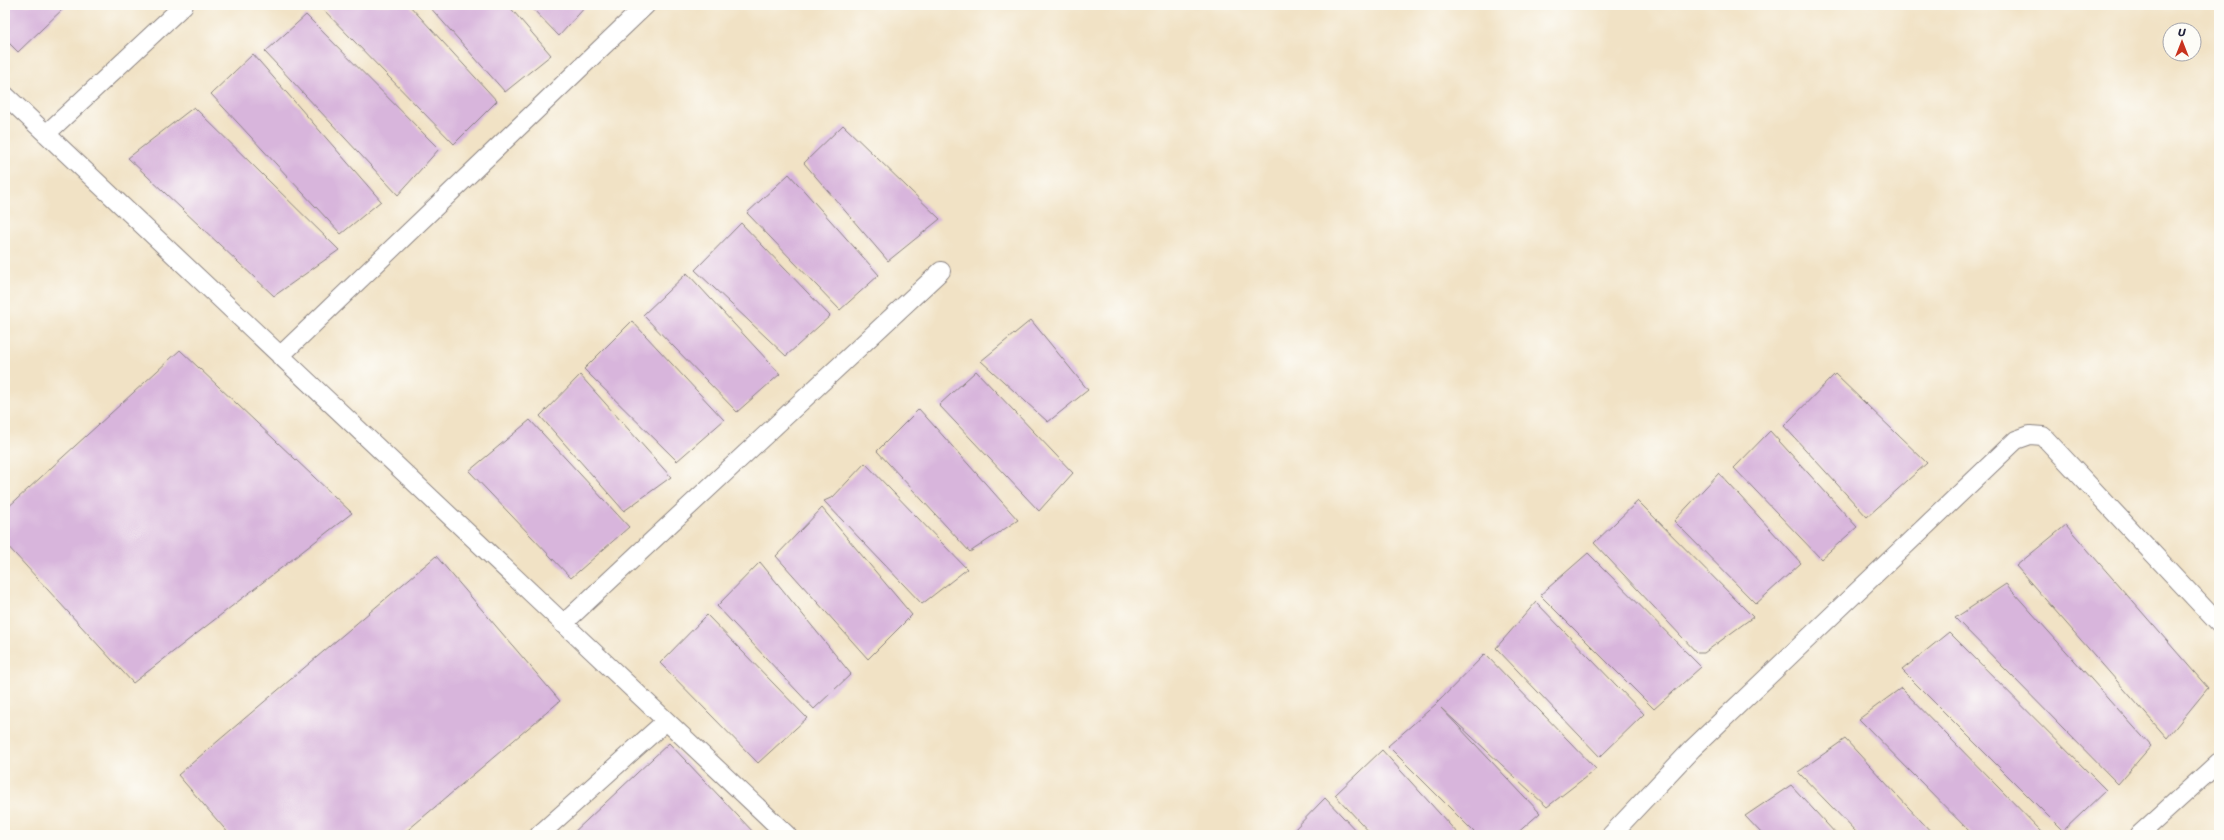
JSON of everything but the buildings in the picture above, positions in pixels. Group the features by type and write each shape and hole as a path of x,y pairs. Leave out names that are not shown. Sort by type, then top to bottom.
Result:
{"lane":[{"path":"46,134 184,5"},
{"path":"280,356 646,5"},
{"path":"5,95 787,835"},
{"path":"563,624 941,271"},
{"path":"1611,835 1692,749 2016,440 2030,435 2042,436 2219,624"},
{"path":"539,835 666,721"},
{"path":"2139,835 2219,762"}]}
